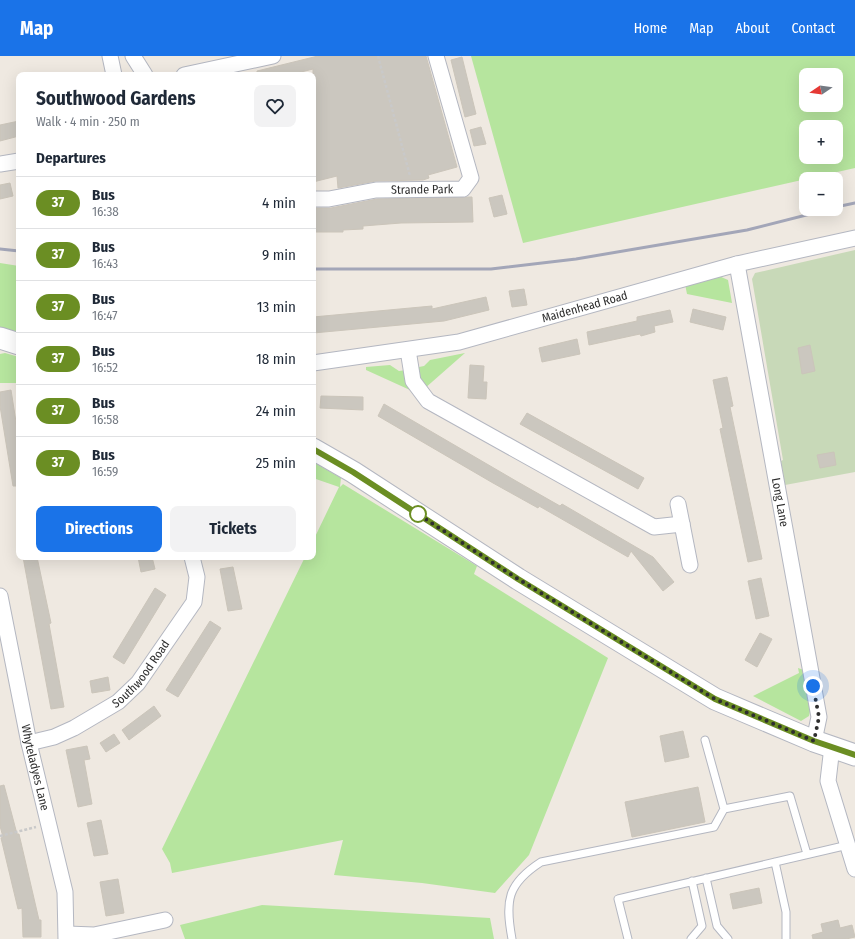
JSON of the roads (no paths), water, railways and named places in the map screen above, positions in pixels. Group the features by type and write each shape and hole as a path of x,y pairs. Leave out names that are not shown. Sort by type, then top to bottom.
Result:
{"main road":[{"path":"0,338 16,343"},
{"path":"316,451 353,472 518,579 715,699 823,744 855,755"}],"street":[{"path":"110,56 113,72"},
{"path":"133,56 144,72"},
{"path":"198,72 273,56"},
{"name":"Strande Park","path":"316,199 329,199 376,190 463,189 471,178 436,56"},
{"path":"0,164 16,161"},
{"name":"Maidenhead Road","path":"316,363 459,342 510,329 737,264 855,238"},
{"name":"Long Lane","path":"737,264 819,717 828,781 855,869"},
{"path":"408,350 413,381 428,401 654,527 682,524"},
{"path":"678,504 690,565"},
{"name":"Southwood Road","path":"29,743 54,736 74,728 118,702 138,683 194,602 197,577 193,560"},
{"name":"Whyteladyes Lane","path":"0,596 29,743 65,892 66,936"},
{"path":"66,936 94,935 165,920"}],"lane":[{"path":"512,939 508,917 509,900 516,884 525,872 541,862 714,827 724,809 705,740"},
{"path":"724,809 790,796 807,854"},
{"path":"628,939 618,899 848,845"},
{"path":"775,862 786,912 786,939"},
{"path":"706,878 717,926 728,939"},
{"path":"691,939 702,926 692,881"}],"railway":[{"path":"843,206 855,203"},
{"path":"316,269 491,269 576,259 747,230 802,216"},
{"path":"0,249 16,251"}]}
